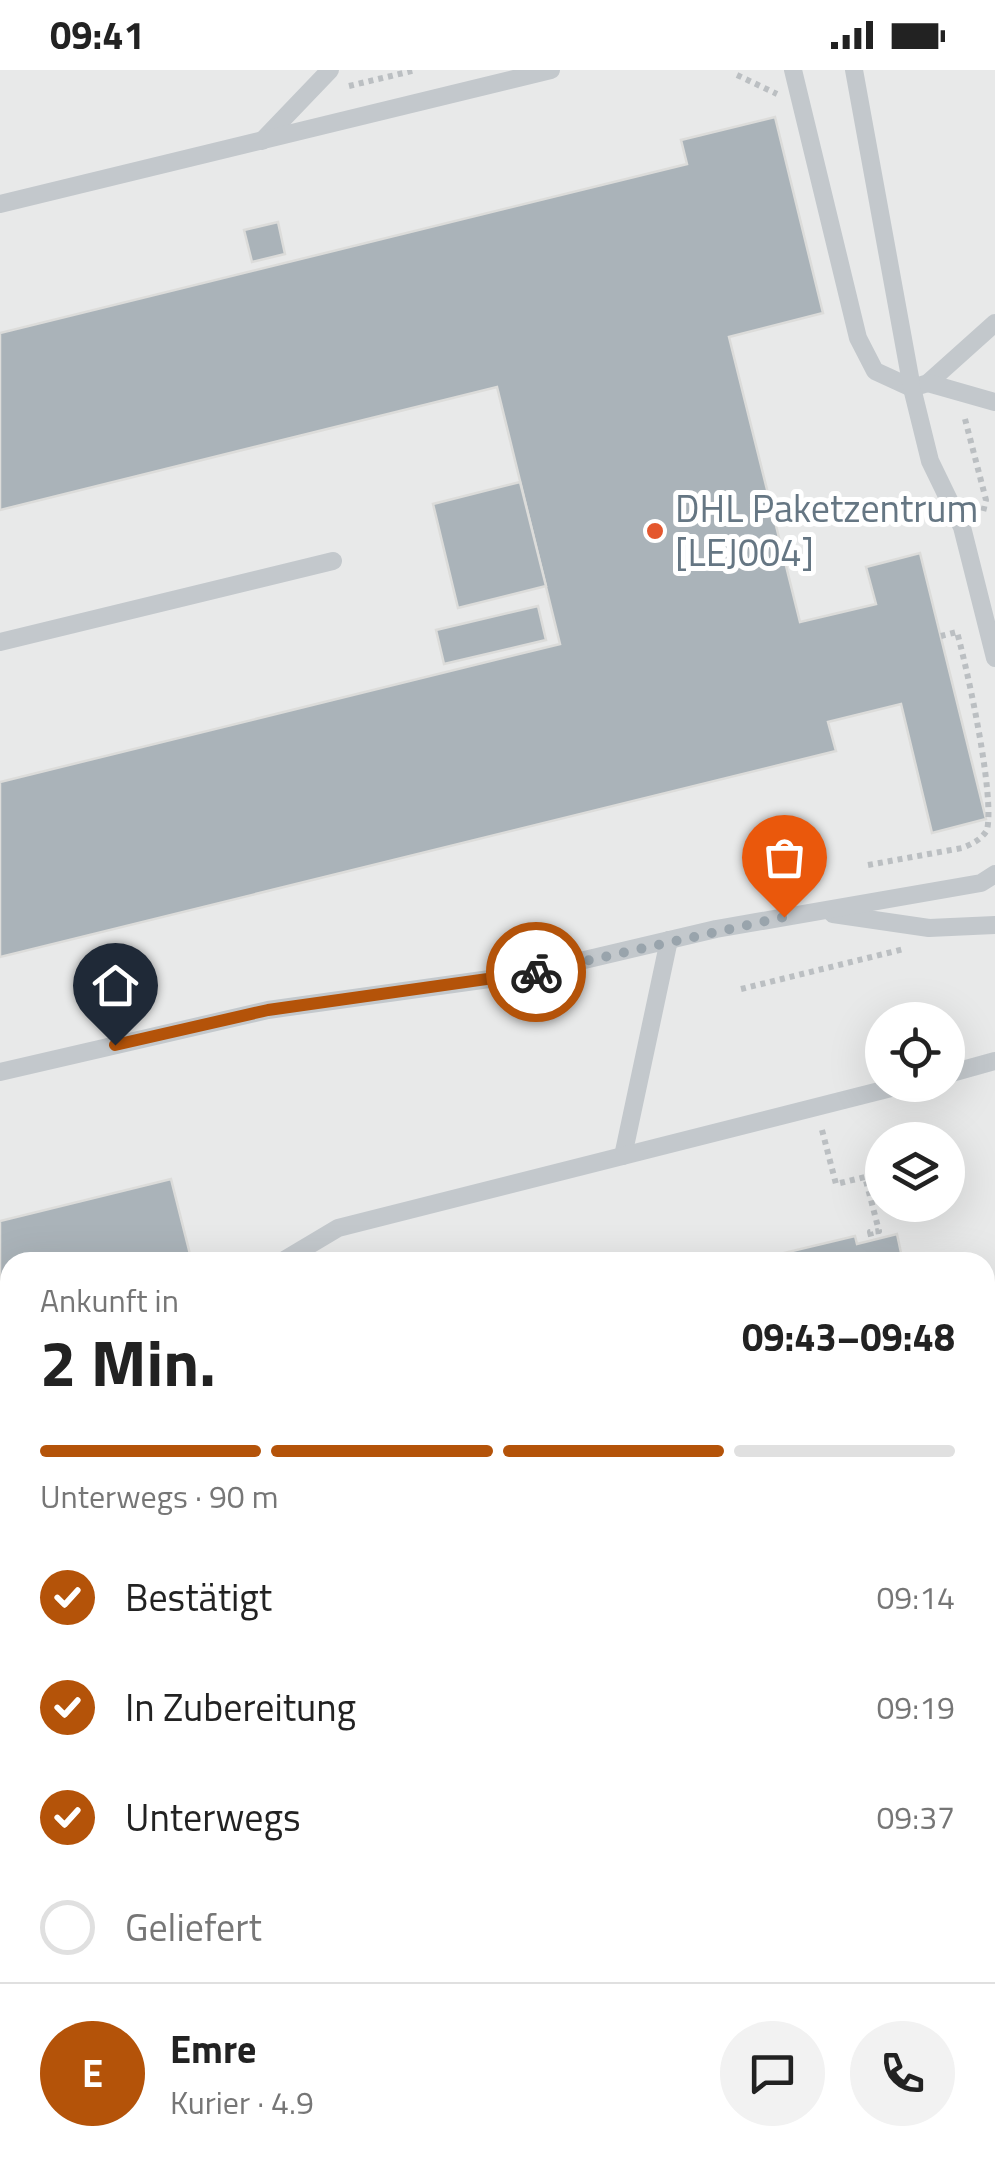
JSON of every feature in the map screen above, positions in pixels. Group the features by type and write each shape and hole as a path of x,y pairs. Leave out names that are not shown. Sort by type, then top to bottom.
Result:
{"lane":[{"path":"262,141 330,70"},
{"path":"0,204 551,70"},
{"path":"793,70 858,338 875,370 920,386 995,402"},
{"path":"854,70 920,386 930,461 962,527 995,658"},
{"path":"920,386 995,322"},
{"path":"0,642 333,561"},
{"path":"0,1072 268,1010 526,974 669,940 981,883 995,874"},
{"path":"818,911 929,928 995,924"},
{"path":"623,1156 669,940"},
{"path":"965,1069 995,1061"},
{"path":"298,1252 338,1228 865,1095"}],"path":[{"path":"349,86 416,70"},
{"path":"956,412 965,417 986,500 982,506 986,524"},
{"path":"868,865 962,848 976,842 988,830 994,792 977,708 958,632 941,636"},
{"path":"741,989 917,946"},
{"path":"816,1107 836,1184 866,1177 879,1231 870,1232 872,1240"}],"shaded area":[{"path":"0,70 995,70 995,1252 0,1252"}],"building":[{"name":"DHL Paketzentrum [LEJ004]","path":"775,117 823,313 729,337 800,622 876,604 866,567 920,553 986,819 932,833 901,704 828,722 836,751 0,957 0,782 560,644 497,387 0,510 0,333 687,164 681,140"},
{"path":"278,222 285,254 252,262 244,230"},
{"path":"520,482 546,586 458,608 433,504"},
{"path":"538,606 546,640 444,664 436,630"},
{"path":"171,1179 189,1252 0,1252 0,1221"},
{"path":"897,1234 901,1252 788,1252 855,1236 857,1244"}],"way so far":[{"path":"536,972 716,928 784,917"}],"place":[{"name":"DHL Paketzentrum [LEJ004]","path":"655,531"}],"route":[{"path":"115,1045 268,1010 536,972"}]}
